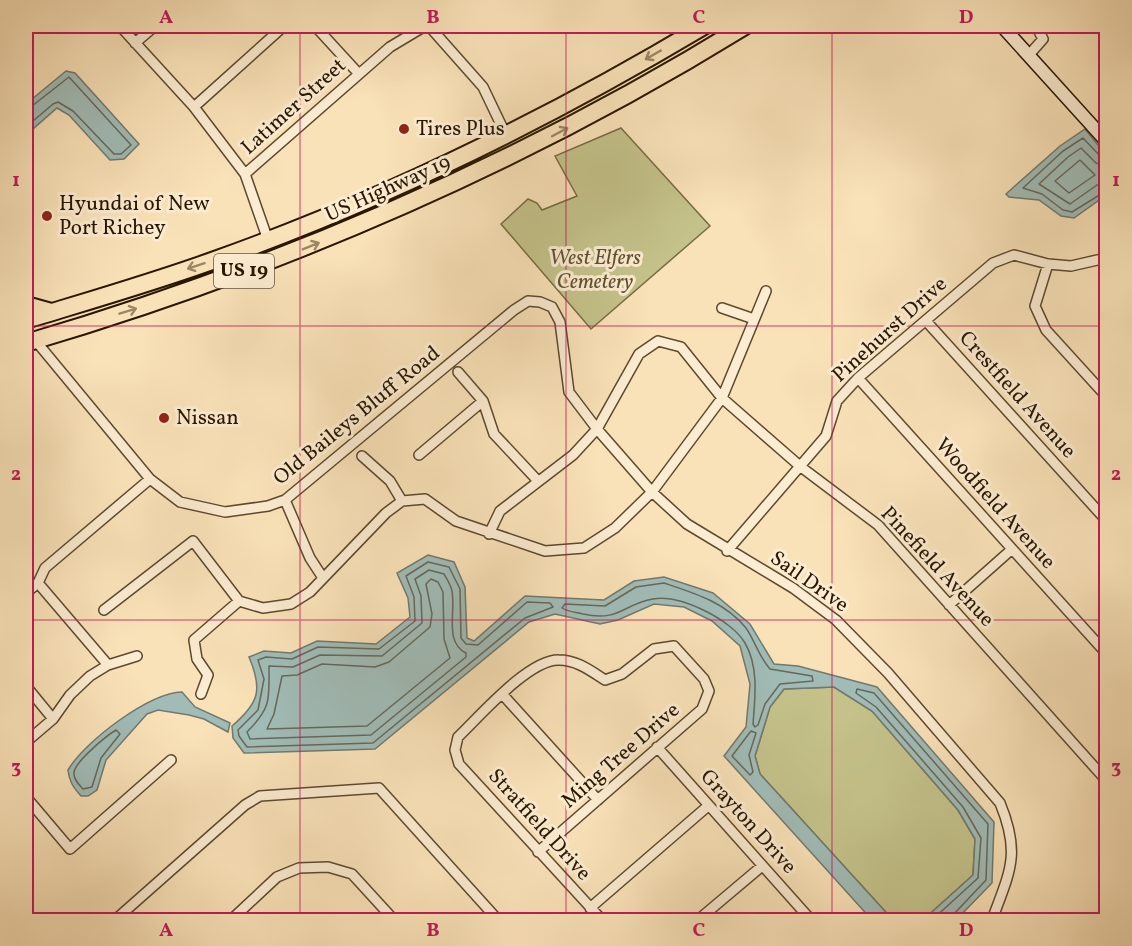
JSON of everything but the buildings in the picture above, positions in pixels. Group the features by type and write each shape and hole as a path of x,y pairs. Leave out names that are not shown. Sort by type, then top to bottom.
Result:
{"highway":[{"name":"US Highway 19","path":"26,320 268,240 388,190 506,135 625,72 704,26"},
{"name":"US Highway 19","path":"30,342 158,302 275,261 413,203 519,154 621,99 746,26"},
{"path":"519,154 519,140 618,84 625,72"},
{"path":"413,203 441,184 489,159 499,149 506,135"},
{"path":"26,305 52,312"}],"street":[{"path":"120,26 194,107 245,174 268,240"},
{"path":"135,43 154,26"},
{"path":"194,107 284,26"},
{"path":"315,26 358,74"},
{"path":"427,26 483,87 506,135"},
{"name":"Latimer Street","path":"245,174 390,47 427,26"},
{"path":"996,26 1028,56"},
{"path":"1002,26 1107,141"},
{"path":"1028,56 1043,39 1036,26"},
{"name":"Pinehurst Drive","path":"727,551 826,436 837,401 858,378 993,263 1014,255 1048,264 1079,266 1103,259"},
{"path":"1103,259 1107,269"},
{"path":"1048,264 1035,306 1046,330 1107,396"},
{"path":"104,610 193,541 239,601 262,608 291,604 310,592 386,513 402,501 425,499 456,521 545,551 584,548 615,528 652,492 722,398 766,291"},
{"name":"Old Baileys Bluff Road","path":"30,342 150,479 180,502 225,512 268,506 285,500 514,310 528,301 540,302"},
{"name":"Sail Drive","path":"540,302 552,307 560,322 568,392 652,492 687,524 727,551 793,588 836,620 888,673 1000,802 1010,827 1012,867 992,921"},
{"path":"722,308 754,319"},
{"name":"Crestfield Avenue","path":"926,321 1107,520"},
{"name":"Pinefield Avenue","path":"489,534 500,511 573,455 597,429 639,354 658,341 681,347 722,398 801,467 878,525 1107,780"},
{"path":"458,372 483,401 494,434 538,481"},
{"name":"Woodfield Avenue","path":"858,378 1107,653"},
{"path":"419,455 483,401"},
{"path":"362,456 390,481 402,501"},
{"path":"26,593 38,584 45,568 150,479"},
{"path":"285,500 309,558 323,578"},
{"path":"948,604 1011,549"},
{"path":"38,584 108,665"},
{"path":"201,694 208,675 197,659 194,640 239,601"},
{"name":"Ming Tree Drive","path":"502,695 540,663 558,660 579,664 605,680 622,675 654,649 674,646 704,679 709,691 702,709 538,852"},
{"path":"26,742 53,719 70,695 108,665 137,656"},
{"path":"26,686 53,719"},
{"path":"502,695 598,800"},
{"name":"Stratfield Drive","path":"502,695 458,737 455,750 459,764 602,921"},
{"name":"Grayton Drive","path":"657,747 811,921"},
{"path":"26,797 70,849 171,760"},
{"path":"115,921 245,805 260,796 379,788 498,921"},
{"path":"590,908 708,806"},
{"path":"702,919 762,866"},
{"path":"231,921 277,877 299,868 327,867 352,874 394,921"},
{"path":"1100,921 1107,915"}],"green space":[{"name":"West Elfers Cemetery","path":"621,128 710,226 591,329 501,224 528,199 537,203 542,210 577,196 555,156"},
{"path":"834,687 872,711 958,810 975,839 973,875 923,920 893,920 760,774 755,756 770,707 784,689"}],"water":[{"path":"66,71 75,73 139,144 124,159 110,160 69,115 57,108 26,135 26,104"},
{"path":"1085,129 1106,155 1106,195 1074,218 1061,216 1039,200 1009,197 1006,194 1060,146"},
{"path":"428,555 454,562 465,587 467,638 474,641 525,596 604,600 634,581 664,577 713,593 750,624 774,664 798,666 877,687 994,822 992,883 956,920 923,920 973,875 975,839 958,810 872,711 834,687 784,689 770,707 755,756 760,774 893,920 872,920 724,756 746,727 750,684 740,646 712,621 684,607 654,604 618,620 600,624 555,614 529,622 375,749 244,753 233,738 232,726 248,710 256,695 256,678 249,657 264,651 291,653 317,641 376,644 410,617 408,598 397,573"},
{"path":"182,692 195,707 230,723 228,732 204,719 189,715 158,710 147,714 106,760 97,790 88,796 81,796 72,784 68,770 76,758 103,733 136,709 168,694"}],"place":[{"name":"Tires Plus","path":"404,129"},
{"name":"Hyundai of New Port Richey","path":"47,216"},
{"name":"Nissan","path":"164,418"}]}
